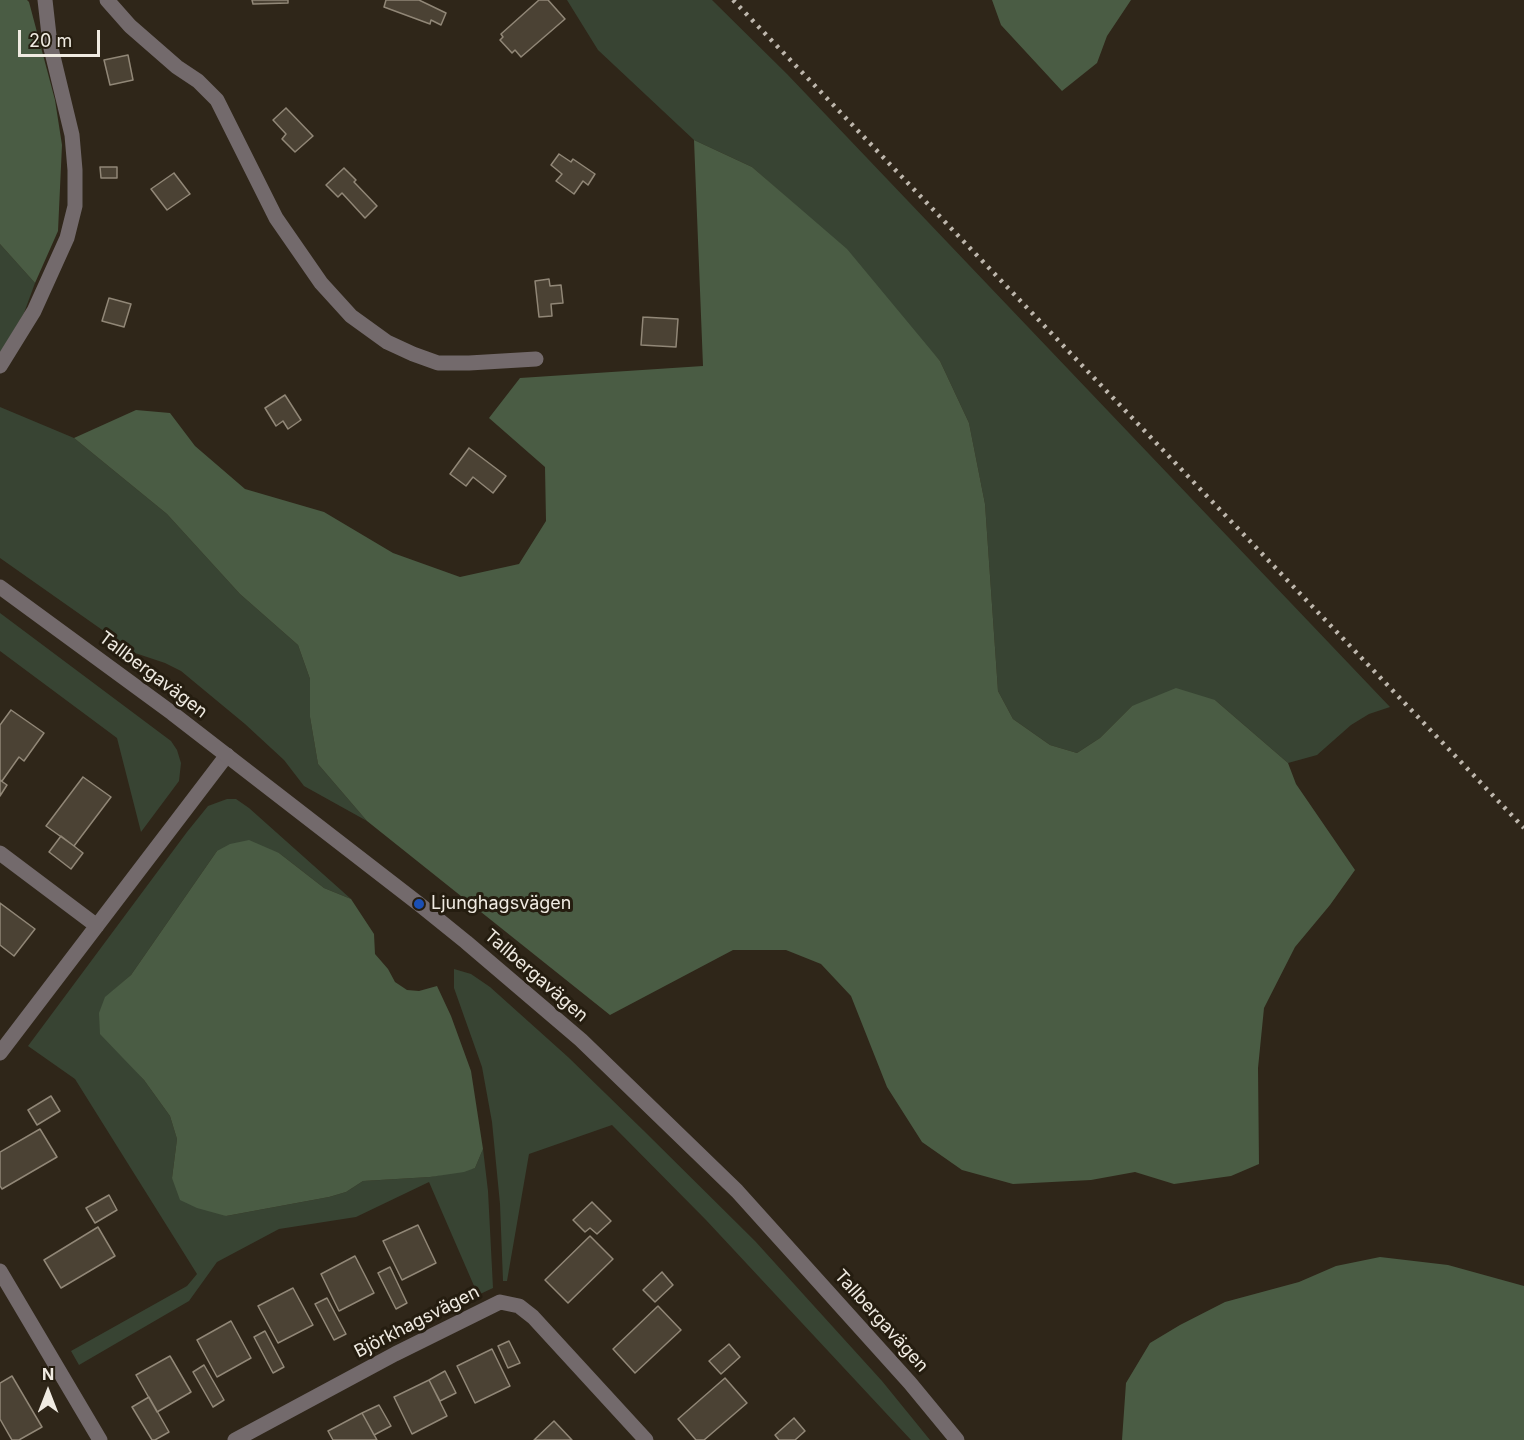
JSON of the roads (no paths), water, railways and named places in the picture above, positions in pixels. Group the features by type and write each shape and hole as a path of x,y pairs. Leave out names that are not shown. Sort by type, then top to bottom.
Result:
{"street":[{"path":"0,366 38,302 67,238 75,206 72,135 50,44 45,0"},
{"path":"107,0 130,26 177,67 198,81 217,100 276,218 321,283 351,316 387,342 438,363 536,359"},
{"name":"Tallbergavägen","path":"0,587 226,755 466,942 581,1040 737,1191 910,1383 957,1440"},
{"path":"0,1053 226,755"},
{"path":"0,853 97,926"},
{"path":"0,1271 100,1440"},
{"name":"Björkhagsvägen","path":"235,1440 395,1354 500,1302 519,1306 533,1317 646,1440"}],"railway":[{"path":"733,0 1524,828"}],"place":[{"name":"Ljunghagsvägen","path":"419,904"}]}
